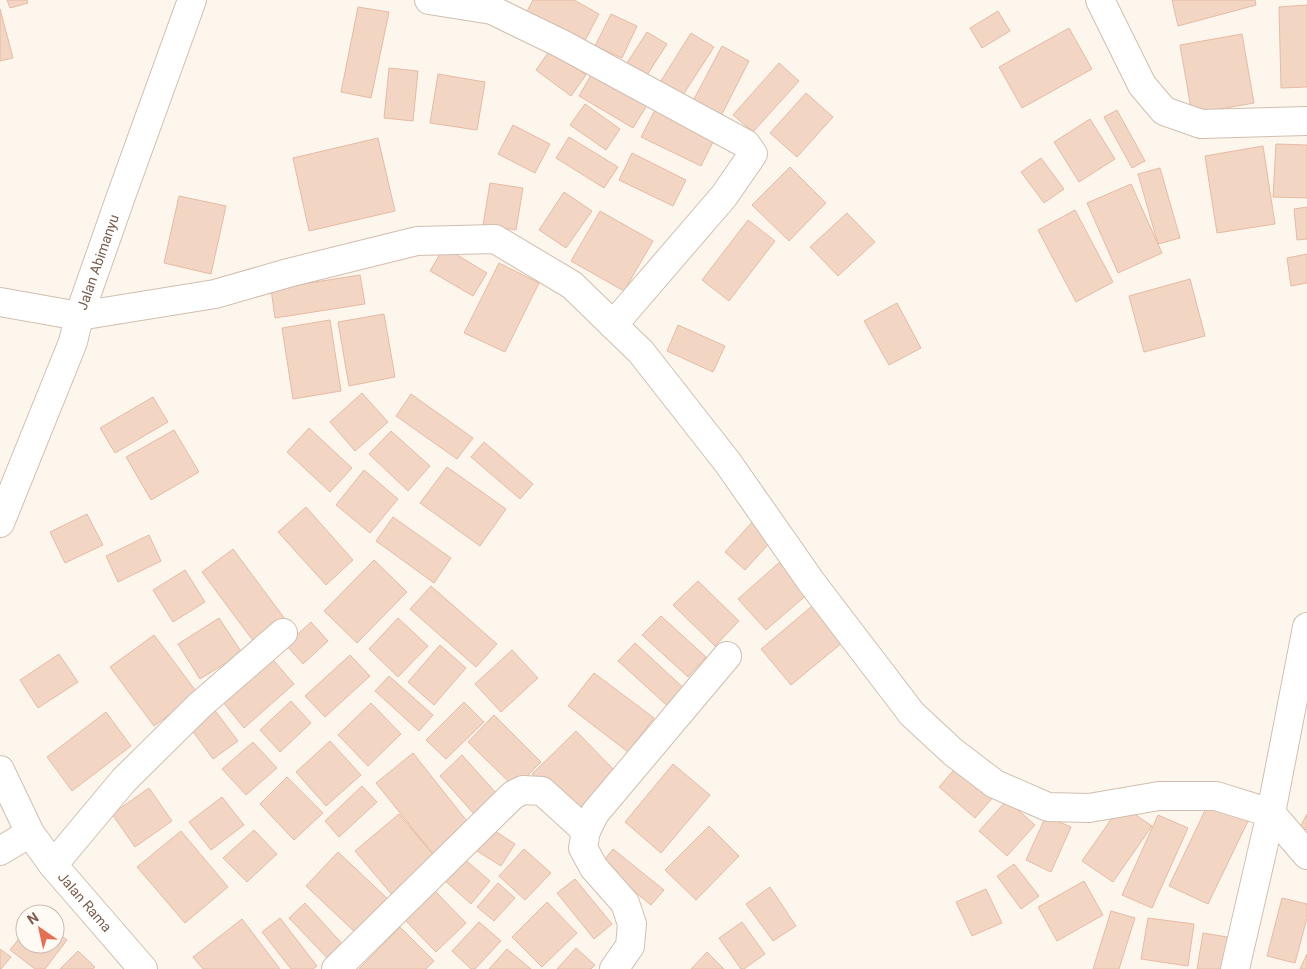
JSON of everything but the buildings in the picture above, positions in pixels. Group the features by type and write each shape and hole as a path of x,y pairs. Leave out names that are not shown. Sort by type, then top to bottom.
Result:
{"street":[{"name":"Jalan Abimanyu","path":"0,523 73,342 79,316 192,0"},
{"path":"429,0 492,10 562,44 746,144 753,154 724,196 613,326"},
{"path":"1100,0 1142,86 1164,110 1201,124 1307,121"},
{"path":"0,303 79,316 215,294 417,240 495,239 572,285 641,352 728,463 812,582 912,714 953,752 995,784 1048,807 1089,808 1159,796 1216,796 1271,813 1307,855"},
{"path":"1235,969 1271,813 1307,627"},
{"path":"53,864 124,780 200,705 283,633"},
{"path":"614,969 630,946 632,924 625,902 594,868 583,848 586,830 595,813 727,656"},
{"path":"0,770 30,833 0,852"},
{"path":"336,969 513,796 523,790 542,791 586,830"},
{"name":"Jalan Rama","path":"30,833 53,864 143,969"}]}
